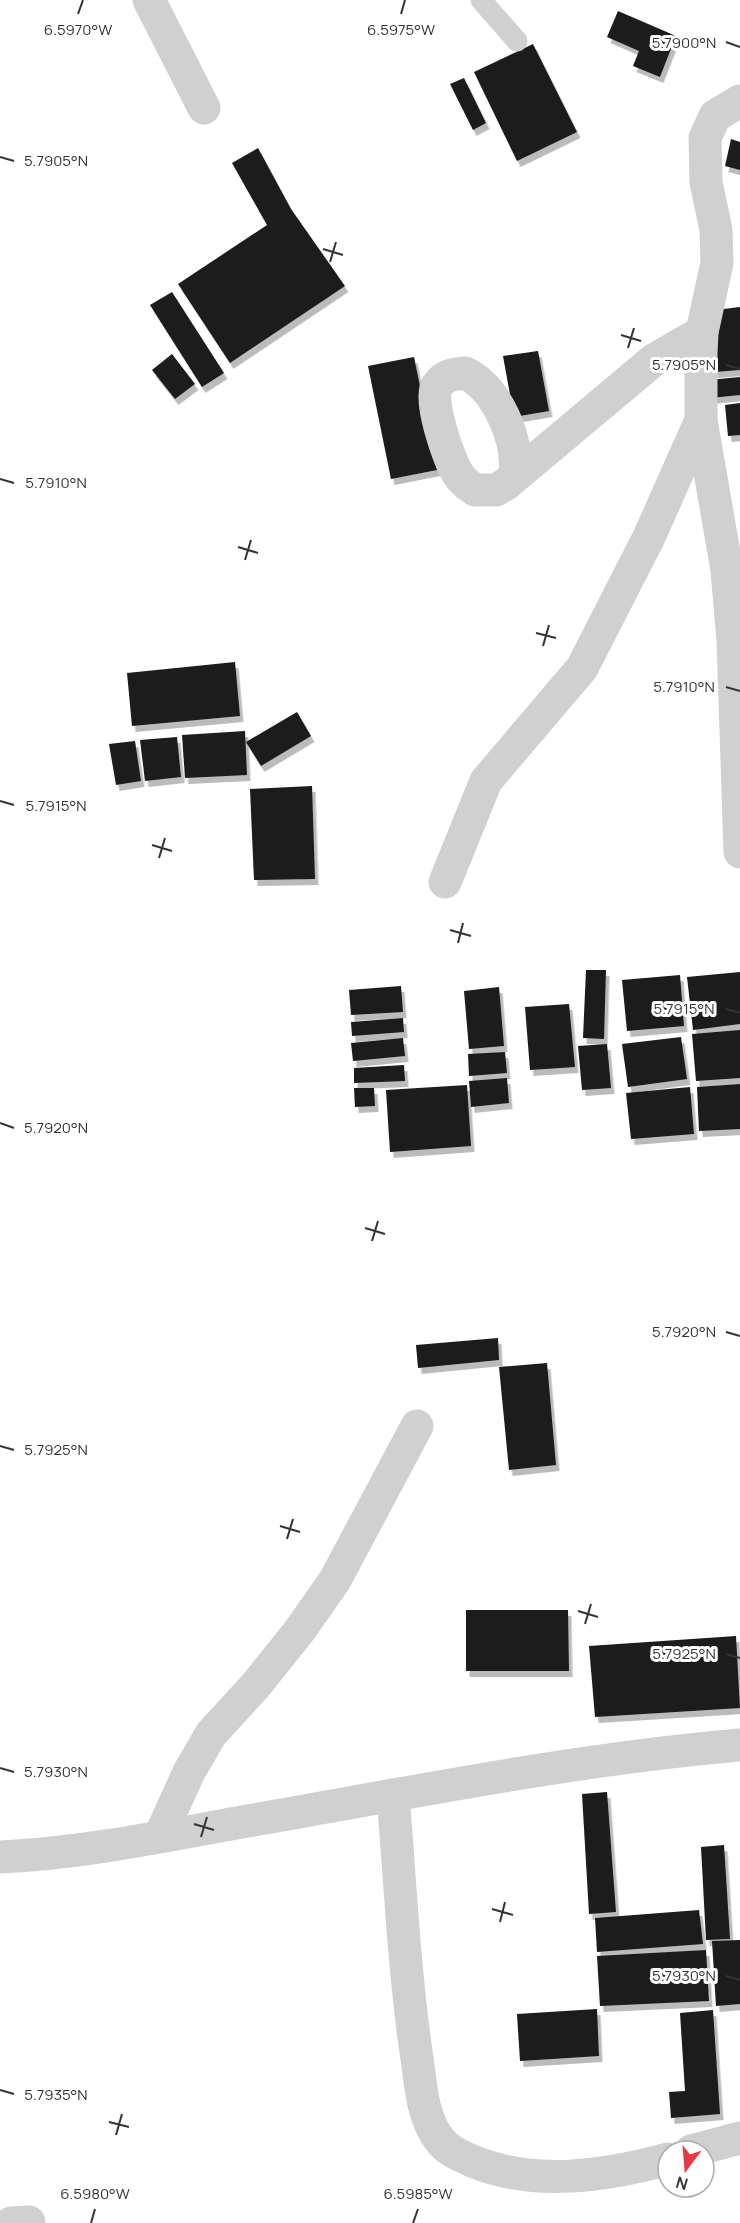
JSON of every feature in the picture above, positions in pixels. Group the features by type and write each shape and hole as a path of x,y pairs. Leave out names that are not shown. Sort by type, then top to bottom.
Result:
{"street":[{"path":"149,0 204,108"},
{"path":"740,101 716,116 705,138 705,182 716,230 729,262 702,332 701,420 727,570 733,640 740,852"},
{"path":"515,474 530,466 655,359 702,332"},
{"path":"445,882 486,781 582,668 644,547 701,420"},
{"path":"160,1836 189,1772 211,1734 256,1685 300,1630 334,1580 417,1426"},
{"path":"0,1857 105,1846 511,1773 641,1754 740,1744"},
{"path":"393,1795 411,2015 425,2112 438,2139 451,2152 489,2168 528,2176 620,2171 656,2162"},
{"path":"716,2144 740,2138"}],"lane":[{"path":"481,0 517,41"}],"building":[{"path":"618,11 676,36 660,77 633,66 639,51 607,37"},
{"path":"533,44 577,132 517,161 474,72"},
{"path":"464,78 486,123 473,130 450,84"},
{"path":"731,139 740,142 740,170 725,166"},
{"path":"258,148 291,209 345,286 230,363 178,284 267,225 232,163"},
{"path":"172,292 224,373 202,387 150,305"},
{"path":"740,307 740,370 714,372 707,311"},
{"path":"538,351 549,411 514,417 503,356"},
{"path":"172,354 195,384 175,399 152,370"},
{"path":"414,357 437,470 391,479 368,366"},
{"path":"740,377 740,395 710,398 708,380"},
{"path":"740,403 740,435 728,436 725,405"},
{"path":"235,662 240,716 132,726 127,673"},
{"path":"297,712 311,736 261,766 246,742"},
{"path":"245,731 247,775 185,778 182,735"},
{"path":"177,737 181,777 145,781 140,740"},
{"path":"135,741 141,781 116,785 109,744"},
{"path":"312,786 315,879 254,880 250,789"},
{"path":"586,970 606,970 604,1039 583,1038"},
{"path":"740,972 740,1024 693,1030 687,977"},
{"path":"680,975 684,1026 627,1031 622,980"},
{"path":"401,986 403,1012 351,1015 349,990"},
{"path":"499,987 504,1046 469,1049 464,991"},
{"path":"569,1004 575,1067 530,1070 525,1007"},
{"path":"403,1018 404,1032 352,1036 351,1022"},
{"path":"740,1030 740,1078 696,1081 692,1034"},
{"path":"681,1037 687,1079 628,1087 622,1044"},
{"path":"403,1038 405,1056 353,1061 351,1043"},
{"path":"607,1044 611,1088 582,1090 578,1046"},
{"path":"505,1052 507,1073 469,1076 468,1054"},
{"path":"404,1065 405,1081 354,1083 354,1068"},
{"path":"507,1078 509,1103 471,1107 469,1081"},
{"path":"740,1084 740,1129 699,1131 697,1087"},
{"path":"467,1085 471,1146 390,1152 386,1090"},
{"path":"690,1087 694,1134 631,1139 626,1093"},
{"path":"354,1088 374,1088 375,1106 355,1107"},
{"path":"498,1338 499,1360 418,1368 416,1345"},
{"path":"547,1363 556,1465 509,1470 499,1367"},
{"path":"466,1610 568,1610 569,1671 466,1671"},
{"path":"736,1636 740,1708 595,1717 589,1646"},
{"path":"607,1792 616,1912 589,1914 582,1794"},
{"path":"724,1845 730,1939 706,1940 701,1847"},
{"path":"699,1910 703,1944 597,1952 595,1918"},
{"path":"740,1940 740,2004 716,2006 712,1941"},
{"path":"706,1950 709,2001 600,2006 597,1956"},
{"path":"597,2009 599,2056 520,2061 517,2014"},
{"path":"713,2010 720,2114 671,2118 669,2092 685,2091 680,2013"}]}
